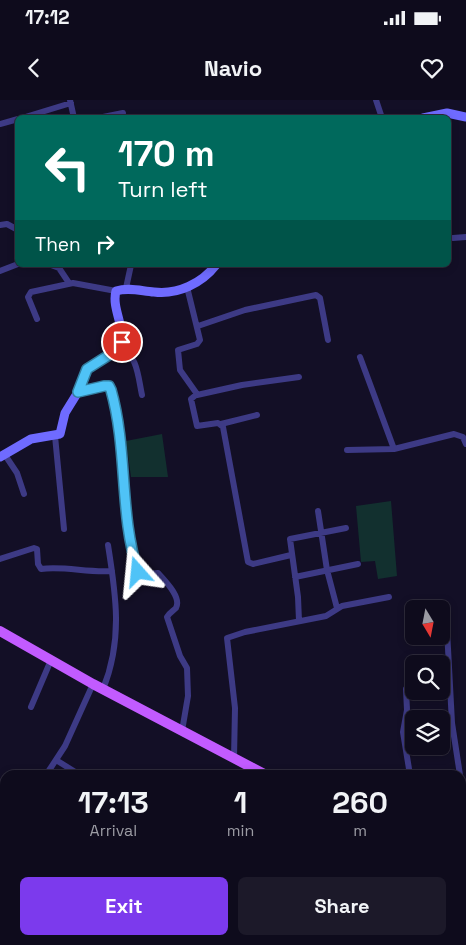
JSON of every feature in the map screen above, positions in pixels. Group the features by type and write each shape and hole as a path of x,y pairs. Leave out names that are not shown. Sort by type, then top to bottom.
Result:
{"main road":[{"path":"0,631 93,684 257,770"}],"street":[{"path":"376,100 381,115"},
{"path":"30,115 70,101 73,115"},
{"path":"112,115 122,113"},
{"path":"437,115 447,113 465,114"},
{"path":"0,124 15,120"},
{"path":"0,225 7,224 15,228"},
{"path":"453,238 466,237"},
{"path":"0,271 15,265"},
{"path":"56,267 69,283"},
{"path":"126,288 131,267"},
{"path":"37,319 29,294 69,283 116,291 126,288 165,293 198,282 214,267"},
{"path":"187,287 198,326 199,342 177,351 180,370 197,395"},
{"path":"24,494 17,473 2,456 31,439 60,434 68,405 78,392 87,369 120,347 122,337 114,301 116,291"},
{"path":"198,326 245,310 316,294 320,298 328,340"},
{"path":"120,347 129,351 134,359 142,395"},
{"path":"360,357 394,449"},
{"path":"257,415 221,424 198,426 191,401 197,395 242,384 298,377"},
{"path":"78,392 104,386 109,386 111,390 119,426 132,553 140,575 158,573 172,590 176,602 176,608 168,616 180,656 187,668 188,696 182,731"},
{"path":"221,424 225,430 248,562 253,564 291,556"},
{"path":"347,450 394,449 454,434 463,437 466,444"},
{"path":"55,436 64,529"},
{"path":"318,511 327,570 336,608"},
{"path":"299,621 295,576 289,543 291,538 346,528"},
{"path":"103,689 115,650 116,638 116,597 108,545"},
{"path":"0,559 34,548 38,549 38,564 41,569 59,567 92,572 112,572"},
{"path":"295,576 358,564"},
{"path":"234,758 235,708 227,638 245,632 326,616 336,608 389,598"},
{"path":"448,645 450,699 459,770"},
{"path":"31,707 51,660"},
{"path":"49,770 74,728 93,684"},
{"path":"407,700 407,710 403,732 409,770"},
{"path":"56,760 72,770"}],"green space":[{"path":"162,434 168,477 131,477 126,441"},
{"path":"391,501 397,576 378,579 375,561 361,562 356,506"}],"route":[{"path":"122,342 117,350 92,364 87,369 78,392 104,386 109,386 111,390 119,426 129,541 138,572"}]}
